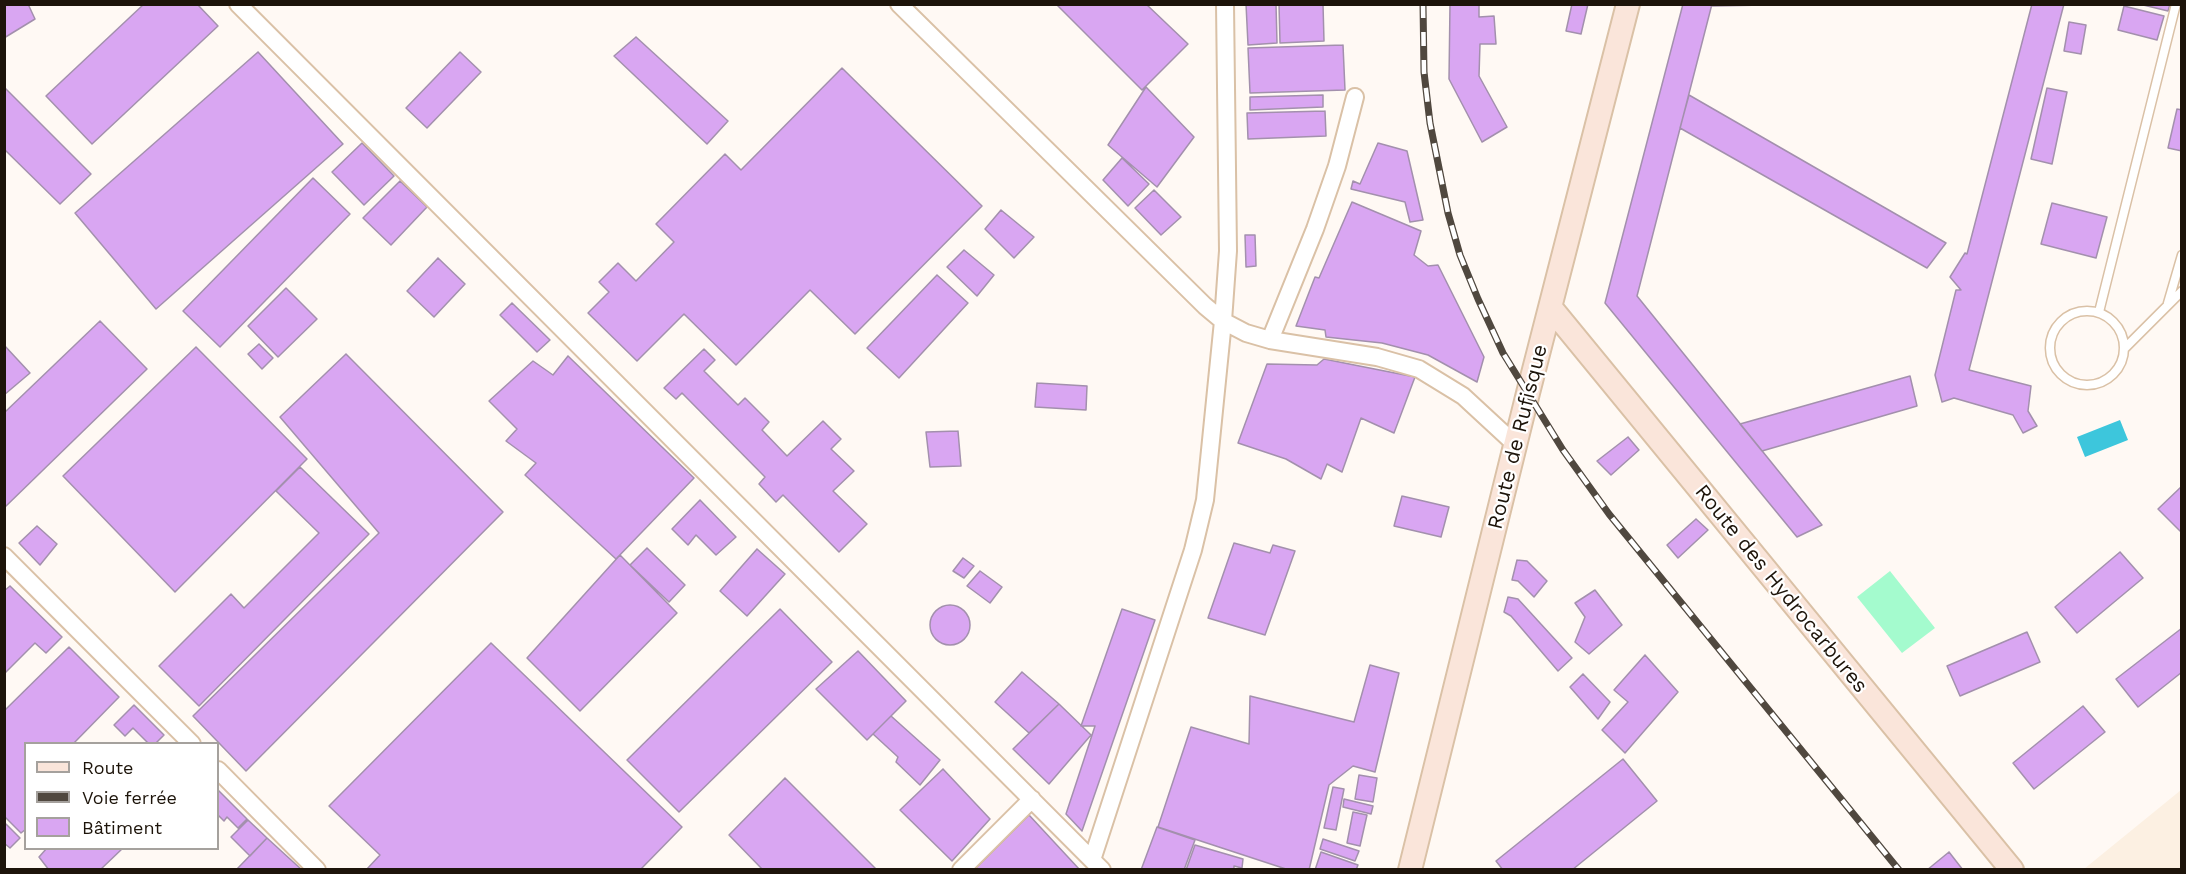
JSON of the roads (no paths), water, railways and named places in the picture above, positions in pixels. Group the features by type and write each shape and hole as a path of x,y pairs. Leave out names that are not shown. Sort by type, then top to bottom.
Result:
{"main road":[{"name":"Route de Rufisque","path":"1410,870 1628,4"},
{"name":"Route des Hydrocarbures","path":"1551,308 2012,870"}],"street":[{"path":"238,4 1097,865 1193,550 1205,500 1223,321 1227,251 1225,4"},
{"path":"909,8 1205,306 1223,321 1246,333 1270,340 1377,357 1419,369 1463,396 1516,445"},
{"path":"1270,340 1315,229 1337,166 1355,97"},
{"path":"4,556 190,742"},
{"path":"219,771 317,870"},
{"path":"961,870 1032,799"}],"lane":[{"path":"2099,312 2176,4"},
{"path":"2168,304 2181,255"},
{"path":"2124,349 2181,291"},
{"path":"2085,311 2099,312 2117,325 2123,336 2124,349 2121,364 2114,375 2104,382 2085,386 2072,383 2064,378 2050,359 2049,346 2053,332 2060,321 2067,316 2085,311"}],"water":[{"path":"2120,420 2128,440 2085,457 2077,437"}],"railway":[{"path":"1423,4 1424,72 1430,123 1448,213 1460,255 1503,353 1563,450 1609,514 1899,870"}]}
